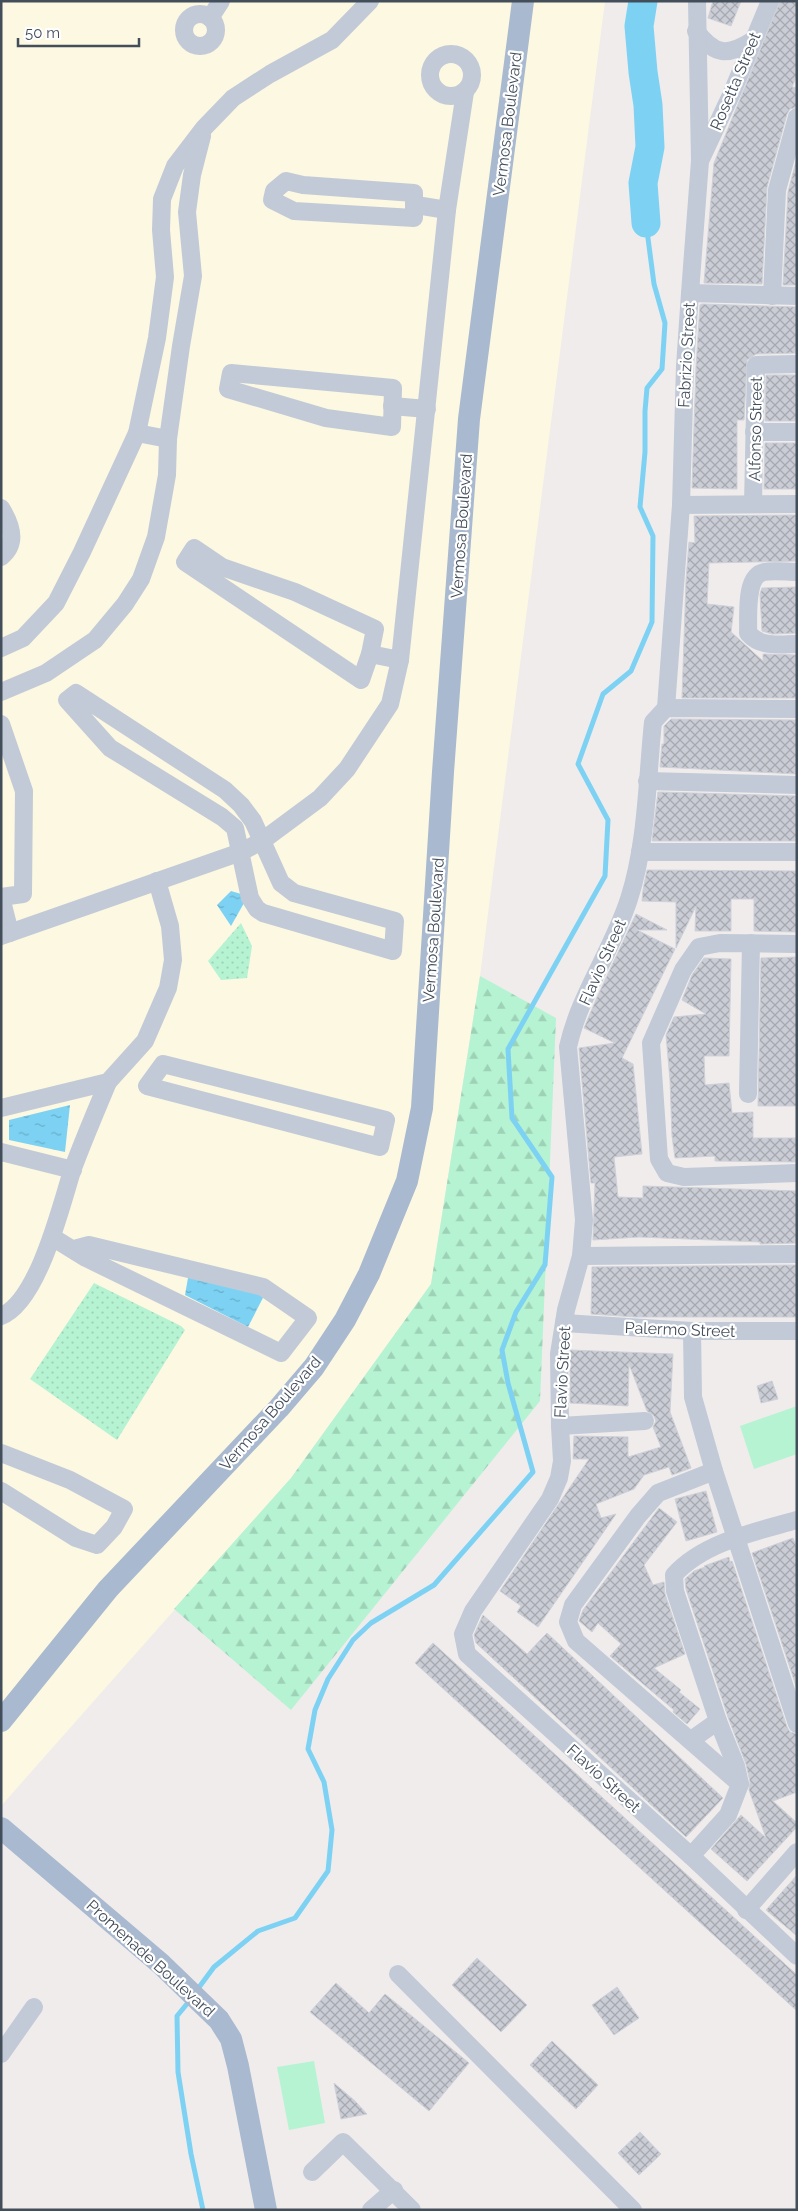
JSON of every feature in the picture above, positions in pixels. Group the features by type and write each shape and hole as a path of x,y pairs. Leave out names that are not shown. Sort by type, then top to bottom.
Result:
{"main road":[{"name":"Vermosa Boulevard","path":"1,1721 108,1589 279,1408 314,1367 345,1320 369,1274 407,1181 422,1108 443,772 469,420 523,1"},
{"name":"Promenade Boulevard","path":"1,1828 162,1964 219,2020 231,2039 238,2066 266,2210"}],"street":[{"path":"210,18 221,1"},
{"path":"1,648 23,638 56,603 82,552 137,433 157,338 164,277 161,230 162,198 174,166 204,128 233,98 270,74 332,40 370,1"},
{"name":"Fabrizio Street","path":"666,708 681,505 685,366 700,161 696,32 697,1"},
{"name":"Rosetta Street","path":"700,161 731,95 752,40 770,1"},
{"path":"696,32 705,43 713,48 725,51 736,51 752,40"},
{"path":"1,724 24,791 23,894 1,897 6,935 241,852 262,841 320,798 347,769 390,704 400,660 447,210 465,92"},
{"path":"772,296 777,190 797,117"},
{"path":"1,692 46,673 95,640 125,604 141,579 156,537 167,476 168,440 193,276 187,212 192,175 204,128"},
{"path":"286,181 290,181 303,186 414,194 416,205 414,218 303,212 288,209 272,200 272,195 286,181"},
{"path":"416,205 447,210"},
{"path":"164,277 193,276"},
{"path":"690,293 797,296"},
{"name":"Alfonso Street","path":"753,504 756,365 797,364"},
{"path":"231,373 393,388 392,406 392,426 326,418 228,389 231,373"},
{"path":"392,406 427,409"},
{"path":"754,432 797,432"},
{"path":"137,433 168,440"},
{"path":"681,505 797,504"},
{"path":"1,508 13,534 9,551 1,557"},
{"path":"194,548 222,567 295,592 375,629 370,654 361,680 185,562 194,548"},
{"path":"797,572 764,572 755,576 750,586 748,633 754,640 764,644 797,644"},
{"path":"370,654 400,660"},
{"path":"76,693 217,785 241,805 253,821 262,841 281,883 287,889 294,893 395,921 393,951 263,914 257,909 250,898 235,828 222,817 110,748 67,700 76,693"},
{"path":"666,708 797,709"},
{"name":"Flavio Street","path":"666,708 653,722 640,852 629,898 614,938 572,1030 568,1047 584,1220 581,1256 564,1323 560,1354 562,1462 559,1478 550,1499 473,1611 463,1634 467,1654 691,1856 746,1910 797,1956"},
{"path":"647,781 797,784"},
{"path":"235,828 253,821"},
{"path":"640,852 797,852"},
{"path":"1,1316 7,1314 27,1292 52,1237 73,1170 108,1082 145,1041 168,988 173,960 170,926 157,882"},
{"path":"797,944 720,943 699,947 684,970 651,1043 658,1159 667,1173 684,1176 797,1173"},
{"path":"748,1094 751,943"},
{"path":"130,1058 155,1073"},
{"path":"163,1064 386,1120 380,1147 147,1086 155,1073 163,1064"},
{"path":"1,1108 108,1082"},
{"path":"1,1152 73,1170"},
{"path":"52,1237 86,1258 281,1353 308,1318 262,1287 89,1246 74,1249"},
{"path":"581,1256 797,1254"},
{"name":"Palermo Street","path":"564,1323 692,1331 797,1331"},
{"path":"692,1331 693,1397 714,1472 797,1724"},
{"path":"560,1426 645,1421"},
{"path":"1,1453 70,1480 124,1509 114,1527 97,1545 76,1538 1,1491"},
{"path":"714,1472 658,1493 638,1516 573,1605 568,1622 576,1641 740,1784"},
{"path":"691,1856 728,1815 740,1784 736,1766 718,1721 675,1591 674,1575 684,1563 735,1537 797,1520"},
{"path":"691,1740 718,1721"},
{"path":"746,1910 797,1852"},
{"path":"398,1974 633,2210"},
{"path":"1,2054 34,2007"},
{"path":"312,2172 343,2142 394,2190 412,2210"},
{"path":"371,2210 394,2190"}],"shaded area":[{"path":"1,1 605,1 480,976 431,1284 291,1478 1,1806"}],"green space":[{"path":"241,923 252,946 247,978 221,980 208,961"},
{"path":"480,976 556,1018 540,1401 291,1710 174,1609 291,1478 431,1284"},
{"path":"94,1283 181,1326 185,1330 117,1440 30,1379"},
{"path":"797,1406 797,1454 754,1469 740,1426"},
{"path":"314,2061 325,2123 289,2130 277,2067"}],"water":[{"path":"231,891 248,896 231,926 217,905"},
{"path":"70,1105 65,1152 9,1140 9,1120"},
{"path":"189,1272 267,1290 248,1327 185,1295"}],"building":[{"path":"713,1 741,1 731,26 708,18"},
{"path":"780,1 797,1 797,75 792,87 797,88 797,107 790,109 787,114 767,187 762,284 704,283 714,163"},
{"path":"797,158 797,285 783,285 788,192"},
{"path":"700,305 797,307 797,353 756,354 747,360 744,420 737,420 737,489 692,488 696,367"},
{"path":"766,375 797,375 797,421 765,421"},
{"path":"765,443 797,443 797,489 764,489"},
{"path":"797,515 797,561 709,563 707,604 734,607 731,632 763,661 763,654 797,655 797,698 682,698 686,581 689,542 695,543 694,516"},
{"path":"797,587 797,633 772,634 762,631 760,594 762,588"},
{"path":"671,719 797,720 797,774 660,767 662,744 664,744 664,726"},
{"path":"658,792 797,796 797,841 652,841"},
{"path":"647,870 797,871 797,932 754,931 754,899 731,899 731,931 695,931 696,906 676,948 676,902 642,901"},
{"path":"636,914 667,930 637,930 675,949 622,1058 633,1064 642,1154 614,1157 618,1197 643,1198 643,1186 797,1191 797,1243 760,1244 760,1242 639,1237 593,1240 595,1183 591,1183 579,1048 615,1043 584,1028"},
{"path":"797,957 797,1106 758,1106 761,958"},
{"path":"704,958 731,959 729,1056 704,1056 705,1085 729,1083 732,1113 753,1112 753,1138 797,1138 797,1162 715,1161 715,1156 675,1158 666,1035 674,1017 706,1014 682,1000 692,975"},
{"path":"797,1265 797,1317 636,1317 591,1314 592,1267"},
{"path":"570,1350 673,1354 670,1412 691,1468 672,1475 669,1467 644,1475 634,1489 596,1504 601,1518 616,1514 538,1627 517,1612 521,1606 500,1591 589,1459 573,1459 574,1436 628,1437 628,1457 661,1447 653,1427 656,1421 654,1416 647,1411 629,1364 628,1406 570,1403"},
{"path":"772,1381 778,1399 761,1403 757,1386"},
{"path":"706,1491 717,1532 686,1541 675,1499"},
{"path":"659,1508 677,1522 644,1565 653,1585 664,1582 665,1594 685,1654 654,1668 681,1690 679,1692 700,1709 687,1724 673,1712 674,1710 610,1656 621,1644 598,1623 592,1632 579,1621 583,1610"},
{"path":"793,1538 797,1548 797,1689 752,1553"},
{"path":"729,1557 730,1562 732,1561 787,1727 790,1732 797,1734 797,1792 773,1801 797,1823 797,1827 747,1881 711,1849 741,1815 766,1838 749,1790 750,1782 746,1764 728,1717 686,1589 685,1579 694,1571 704,1566"},
{"path":"483,1615 527,1654 547,1633 723,1798 686,1837 476,1643 474,1635"},
{"path":"433,1643 797,1975 797,2011 415,1663"},
{"path":"797,1875 797,1936 766,1910"},
{"path":"477,1958 527,2005 501,2032 452,1985"},
{"path":"336,1983 369,2013 385,1994 469,2063 429,2111 310,2012"},
{"path":"617,1987 639,2018 614,2035 592,2005"},
{"path":"552,2041 598,2085 576,2109 530,2065"},
{"path":"334,2083 355,2101 367,2114 341,2119"},
{"path":"640,2132 661,2154 639,2175 618,2153"}],"waterway":[{"path":"643,1 639,26 648,105 650,147 643,183 646,223"},
{"path":"197,1990 214,1967 258,1931 295,1918 328,1871 332,1830 324,1782 308,1749 315,1710 328,1679 353,1640 371,1623 434,1585 533,1472 508,1383 502,1350 516,1312 545,1265 552,1177 512,1118 508,1049 605,876 608,820 578,764 603,694 631,671 652,622 653,536 640,507 645,452 647,388 662,369 665,323 654,284 646,223"},
{"path":"191,1999 177,2016 178,2072 191,2154 203,2210"}]}
